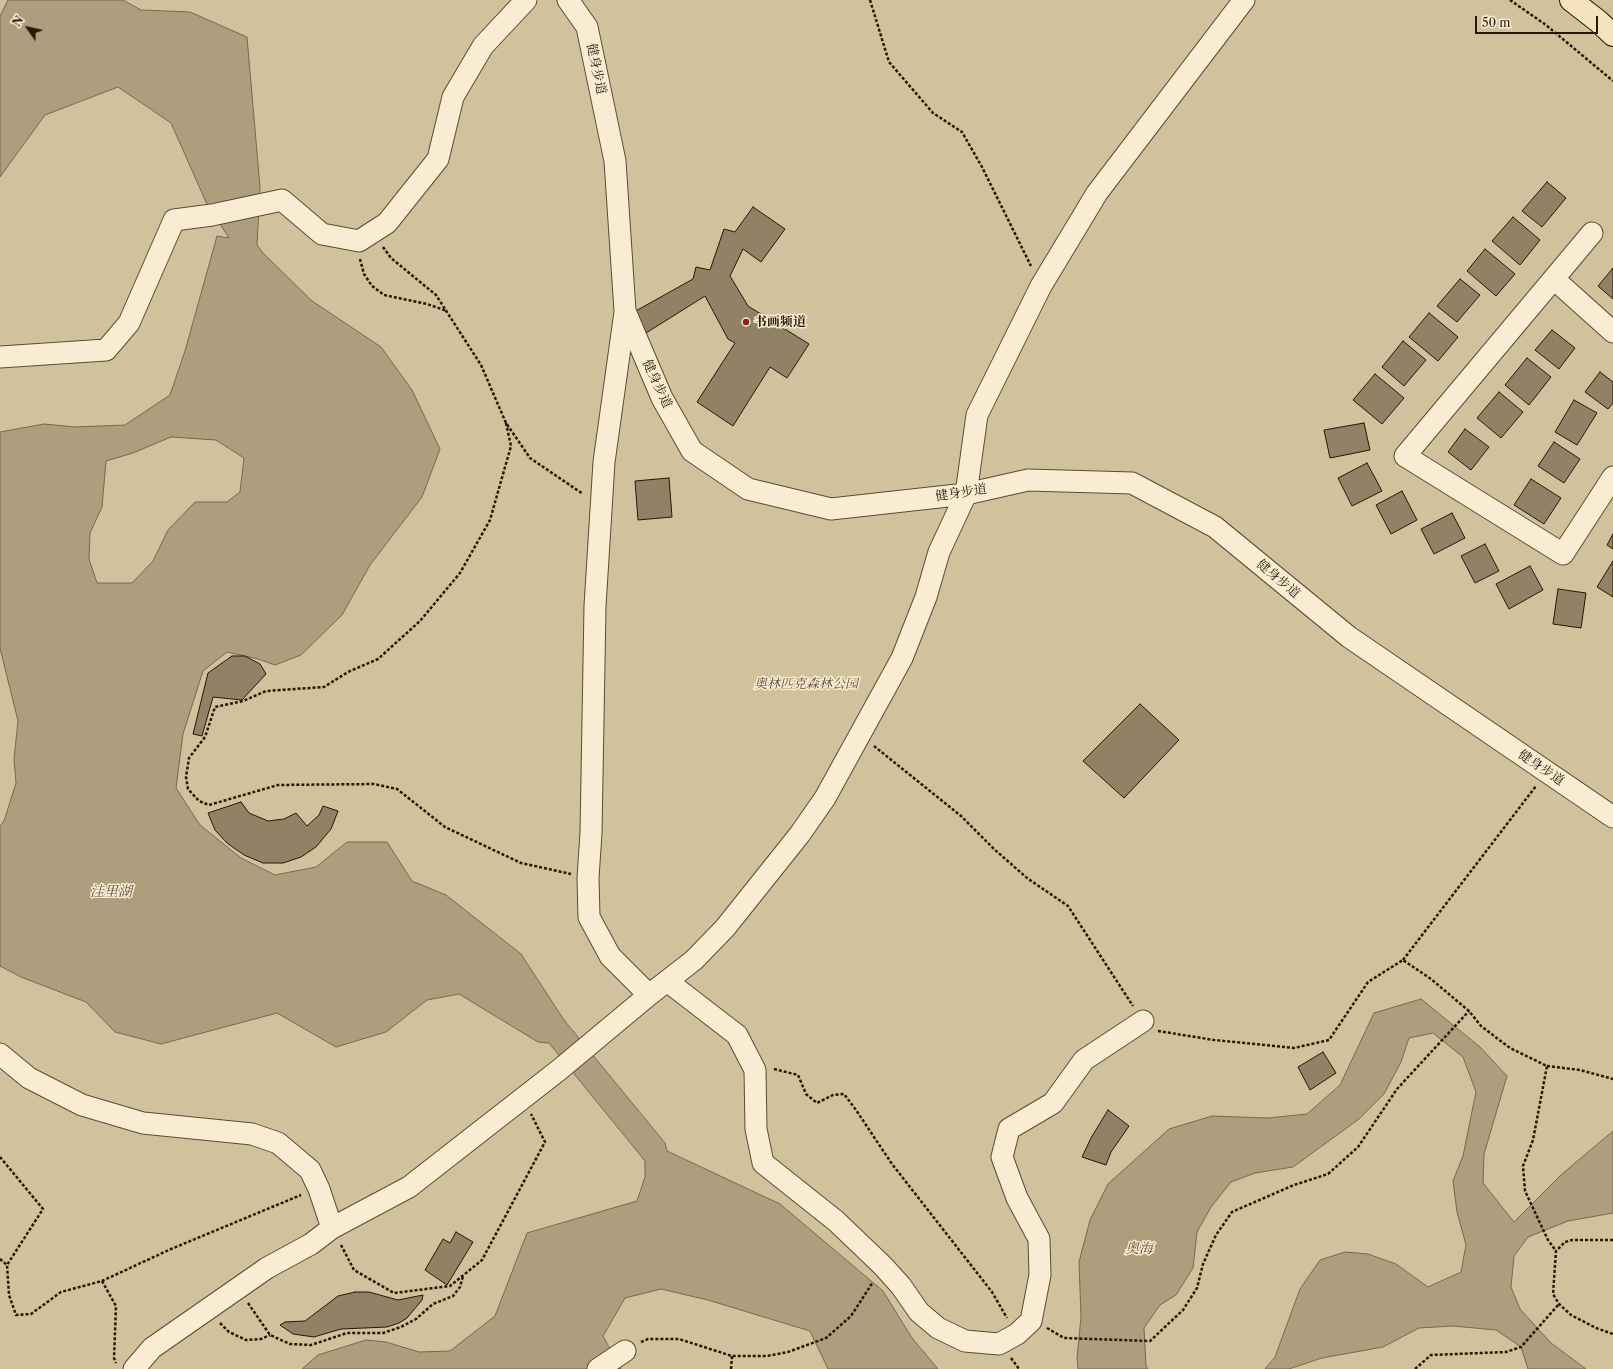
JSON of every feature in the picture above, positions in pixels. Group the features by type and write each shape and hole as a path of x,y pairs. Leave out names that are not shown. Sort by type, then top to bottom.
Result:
{"main road":[{"path":"1571,0 1613,35"}],"street":[{"path":"0,357 106,350 129,323 174,220 212,215 282,200 322,234 365,237 387,223 438,159 453,97 483,46 526,0"},
{"name":"健身步道","path":"568,0 587,27 615,161 625,311 662,398 692,451 748,489 832,509 966,494 1028,480 1132,483 1215,527 1349,637 1613,818"},
{"path":"134,1369 152,1348 267,1268 311,1244 332,1228 409,1187 593,1043 649,995 694,960 725,928 795,840 825,798 902,658 926,597 939,552 966,494 977,415 1041,286 1097,193 1244,0"},
{"path":"1592,233 1405,456 1563,554 1613,477"},
{"path":"1554,279 1613,332"},
{"path":"625,311 604,462 596,606 591,833 588,878 589,917 610,956 649,995"},
{"path":"667,981 737,1035 755,1070 756,1129 763,1163 836,1221 879,1272 901,1286 919,1312 938,1328 965,1341 985,1343 999,1344 1016,1335 1031,1321 1040,1276 1039,1238 1016,1198 1002,1157 1009,1128 1053,1103 1084,1060 1143,1021"},
{"path":"0,1054 29,1078 82,1105 143,1123 252,1134 278,1143 310,1170 319,1189 332,1228"},
{"path":"598,1369 625,1350"}],"path":[{"path":"870,0 889,62 933,113 962,132 982,167 1041,286"},
{"path":"1510,0 1546,25 1613,81"},
{"path":"447,311 427,304 384,296 372,286 364,274 360,260 365,237 436,295 447,311 481,365 506,423 511,446 490,520 460,573 420,621 378,659 348,672 324,687 266,691 244,701 215,707 205,737 188,758 186,777 188,789 199,801 209,805 278,785 374,784 397,790 445,827 521,863 588,878"},
{"path":"506,423 530,458 602,507"},
{"path":"861,733 880,753 916,779 961,816 994,849 1027,878 1068,906 1143,1021 1159,1032 1214,1040 1294,1048 1329,1040 1368,982 1403,960 1547,772"},
{"path":"1403,960 1431,979 1469,1010 1482,1026 1510,1048 1547,1066 1580,1070 1613,1079"},
{"path":"1064,1338 1150,1341 1183,1310 1197,1288 1203,1264 1216,1235 1232,1212 1294,1184 1328,1174 1358,1147 1397,1089 1469,1010"},
{"path":"751,1062 798,1075 806,1094 817,1103 833,1095 844,1094 892,1164 992,1292 1016,1335"},
{"path":"1547,1066 1533,1140 1523,1166 1525,1191 1548,1240 1556,1251 1553,1294 1559,1304 1571,1315 1596,1328 1613,1334"},
{"path":"332,1228 354,1270 394,1293 450,1286 482,1260 545,1142 523,1099"},
{"path":"0,1157 43,1209 6,1265 9,1295 16,1315 30,1314 61,1292 102,1282 199,1237 319,1189"},
{"path":"1556,1251 1565,1242 1572,1240 1613,1240"},
{"path":"0,1259 6,1265"},
{"path":"625,1350 648,1339 679,1339 732,1356 767,1356 788,1352 826,1338 851,1316 879,1272"},
{"path":"234,1291 248,1303 270,1335 290,1344 311,1345 347,1333 383,1333 408,1323 434,1304 453,1296 460,1287 463,1275"},
{"path":"102,1282 116,1306 114,1358 119,1369"},
{"path":"1414,1369 1431,1355 1506,1352 1521,1347 1543,1324 1559,1304"},
{"path":"206,1310 229,1332 246,1340 261,1339 270,1335"},
{"path":"731,1369 732,1356"}],"green space":[{"name":"奥林匹克森林公园","path":"0,0 1613,0 1613,1369 0,1369"}],"water":[{"name":"洼里湖","path":"8,0 123,0 141,10 190,12 247,37 260,187 257,245 263,253 312,301 381,347 412,390 440,449 422,497 370,565 342,615 301,655 275,665 258,659 227,652 203,671 183,734 176,788 200,825 241,858 275,875 316,867 347,842 387,842 412,881 446,895 521,954 564,1020 665,1143 667,1151 780,1204 883,1291 912,1338 938,1369 828,1369 810,1331 708,1300 661,1289 625,1298 603,1336 621,1369 302,1369 318,1355 366,1340 386,1342 419,1352 450,1351 495,1316 527,1233 637,1201 645,1177 645,1161 549,1043 538,1042 459,994 427,1000 386,1032 336,1047 277,1013 161,1044 115,1032 86,1002 21,977 0,966 0,826 4,821 16,783 14,759 18,721 0,648 0,432 44,424 75,427 125,425 170,395 185,351 217,236 229,238 206,202 171,123 118,87 45,115 0,177 0,16","holes":["171,437 216,440 244,458 240,492 227,502 195,502 168,530 153,561 132,583 97,583 89,559 90,533 102,507 106,461 133,453"]},
{"name":"奥海","path":"1421,999 1480,1047 1507,1076 1484,1154 1483,1183 1514,1222 1562,1174 1613,1131 1613,1213 1568,1221 1528,1237 1514,1256 1511,1287 1520,1309 1551,1343 1586,1369 1528,1369 1521,1347 1496,1330 1453,1326 1419,1328 1383,1347 1322,1358 1289,1369 1265,1369 1275,1357 1300,1289 1320,1260 1345,1252 1368,1254 1396,1264 1428,1287 1461,1272 1466,1245 1457,1212 1453,1181 1463,1156 1476,1092 1463,1057 1433,1033 1409,1038 1401,1062 1384,1094 1359,1119 1293,1167 1255,1173 1231,1182 1211,1207 1197,1232 1193,1268 1176,1295 1160,1305 1144,1328 1146,1366 1148,1369 1078,1369 1077,1358 1081,1317 1079,1262 1090,1220 1108,1184 1169,1129 1212,1116 1268,1118 1307,1114 1340,1085 1374,1013"}],"building":[{"path":"1547,182 1566,198 1542,227 1522,211"},
{"name":"书画频道","path":"753,207 785,229 761,262 743,249 730,276 748,306 809,344 787,378 770,367 733,426 697,402 735,343 728,339 705,296 646,333 634,312 693,279 696,267 710,270 724,229 735,232"},
{"path":"1513,217 1540,240 1520,265 1492,241"},
{"path":"1485,249 1515,274 1496,296 1467,271"},
{"path":"1613,268 1613,299 1598,286"},
{"path":"1460,279 1480,295 1457,322 1437,306"},
{"path":"1429,313 1458,337 1438,361 1409,337"},
{"path":"1552,330 1575,348 1559,369 1535,350"},
{"path":"1403,341 1426,360 1404,386 1382,367"},
{"path":"1527,358 1551,377 1529,405 1505,385"},
{"path":"1600,372 1613,382 1613,403 1608,409 1585,392"},
{"path":"1375,374 1404,398 1382,424 1353,400"},
{"path":"1499,392 1523,412 1501,438 1477,418"},
{"path":"1574,400 1597,413 1577,445 1555,432"},
{"path":"1364,423 1370,450 1330,458 1324,430"},
{"path":"1465,429 1489,447 1471,470 1448,452"},
{"path":"1554,442 1580,459 1564,483 1538,466"},
{"path":"1367,463 1382,491 1352,506 1338,478"},
{"path":"669,478 672,517 638,520 635,481"},
{"path":"1531,479 1561,498 1544,524 1514,505"},
{"path":"1402,491 1417,520 1391,534 1376,505"},
{"path":"1452,513 1465,538 1434,554 1421,529"},
{"path":"1613,534 1613,549 1607,545"},
{"path":"1485,544 1499,571 1475,583 1461,556"},
{"path":"1613,561 1613,597 1597,587"},
{"path":"1530,566 1543,590 1509,609 1496,584"},
{"path":"1558,589 1586,593 1581,628 1553,624"},
{"path":"232,656 245,656 260,664 266,674 242,700 213,697 202,736 193,734 208,673"},
{"path":"1140,704 1179,740 1124,798 1083,761"},
{"path":"241,802 249,813 268,821 284,819 296,813 307,826 319,815 323,806 338,811 331,829 316,847 301,857 283,863 263,863 244,855 227,843 215,830 208,813"},
{"path":"1323,1052 1336,1073 1310,1090 1298,1067"},
{"path":"1108,1110 1129,1126 1111,1152 1106,1165 1082,1157 1091,1138"},
{"path":"456,1232 473,1242 447,1285 425,1270 443,1239 450,1243"},
{"path":"355,1292 369,1292 398,1300 423,1295 422,1300 407,1318 399,1323 387,1327 341,1329 314,1337 293,1334 280,1325 285,1322 305,1321 338,1296"}],"place":[{"name":"书画频道","path":"746,322"}]}
